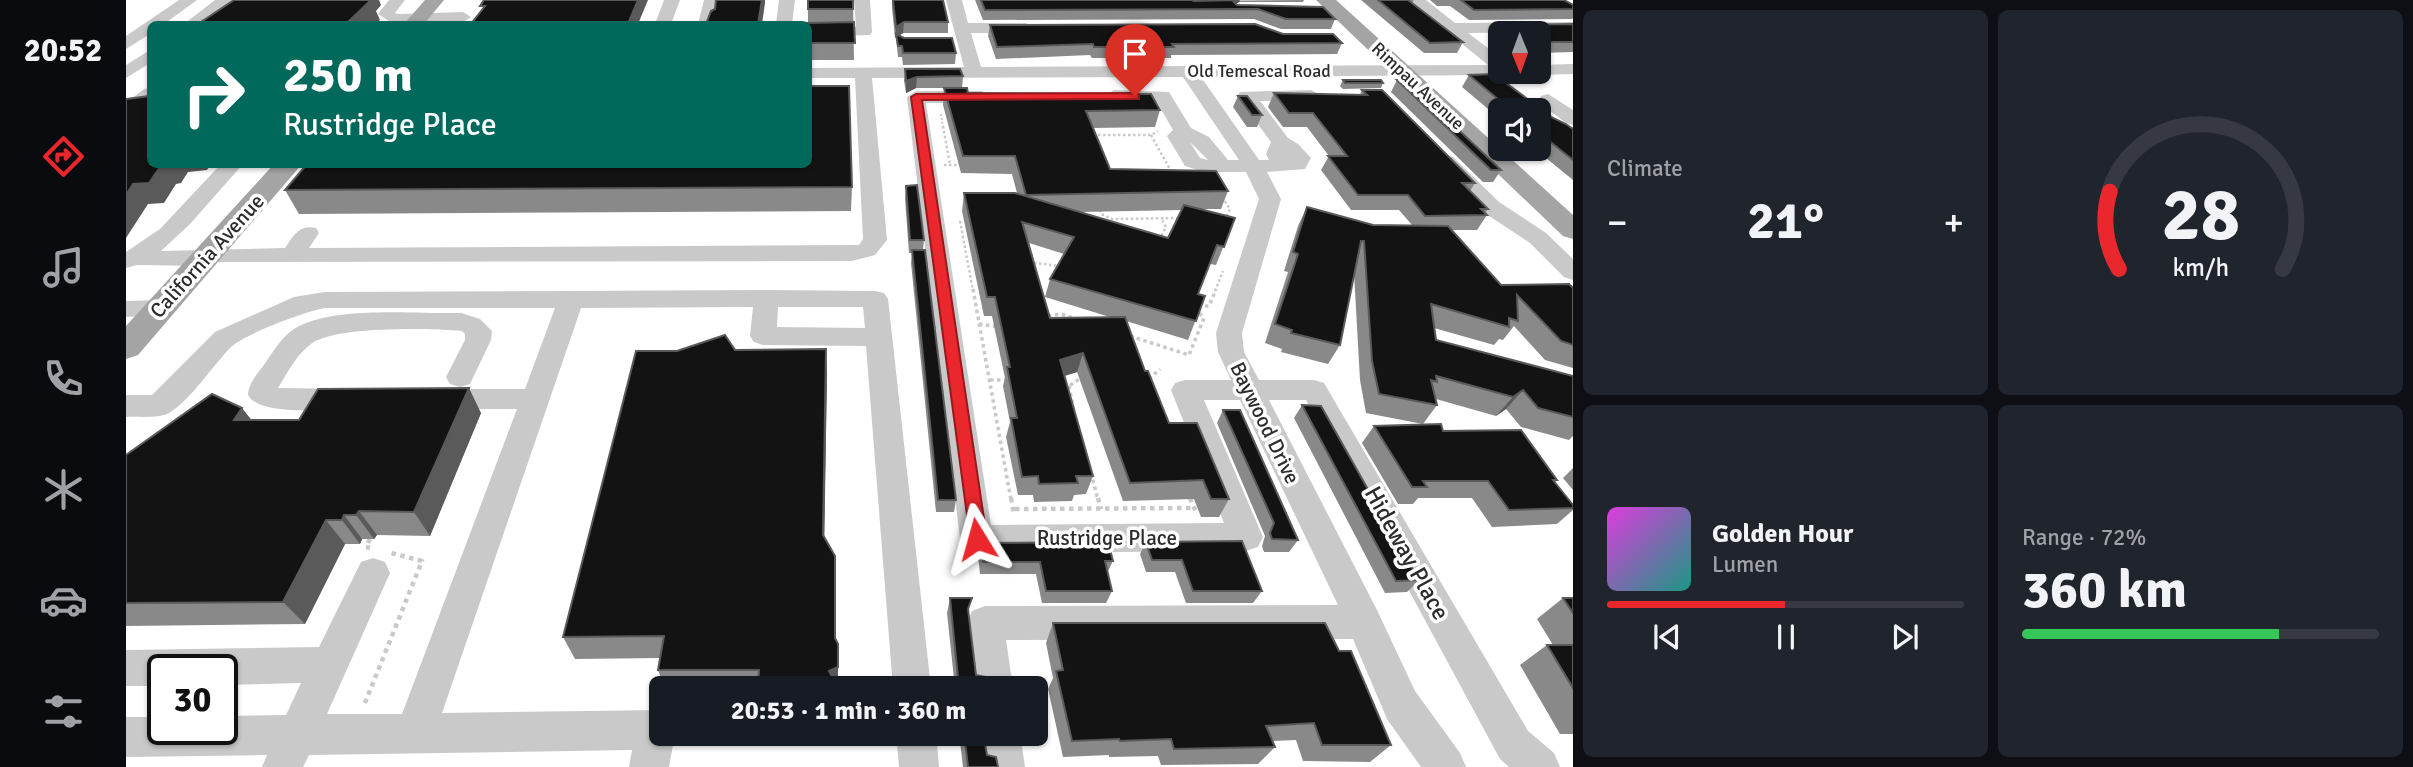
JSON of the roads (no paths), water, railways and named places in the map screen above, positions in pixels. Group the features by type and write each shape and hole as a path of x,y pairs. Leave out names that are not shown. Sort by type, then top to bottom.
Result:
{"main road":[{"path":"417,20 435,0"},
{"name":"Rimpau Avenue","path":"1322,7 1401,71 1568,220"},
{"name":"California Avenue","path":"126,347 285,168"}],"street":[{"path":"159,21 189,0"},
{"path":"196,21 225,0"},
{"path":"397,0 386,14 394,19 464,17"},
{"path":"664,21 672,0"},
{"path":"707,21 712,0"},
{"path":"784,21 787,0"},
{"path":"812,32 864,38 862,0"},
{"path":"1416,0 1488,58"},
{"path":"950,1 960,37 975,72"},
{"path":"1451,27 1573,27"},
{"path":"960,37 1030,28 1032,47"},
{"path":"128,41 147,29"},
{"path":"126,74 147,57"},
{"name":"Old Temescal Road","path":"812,74 857,87 975,72 1488,68"},
{"path":"1551,70 1573,69"},
{"name":"Baywood Drive","path":"1188,71 1253,166 1270,199 1228,333 1231,352 1364,622 1401,705 1446,767"},
{"path":"126,74 147,75"},
{"path":"132,260 292,255 852,254 867,250 875,240 857,87"},
{"name":"Rustridge Place","path":"1249,390 1185,390 1246,537 977,539 916,97 1163,96 1172,131 1199,137 1208,144 1222,166 1282,166 1298,165 1301,158 1281,142 1245,96 1327,95"},
{"path":"126,112 142,98"},
{"path":"1551,102 1573,119"},
{"path":"1427,142 1492,207 1538,238 1573,272"},
{"path":"132,260 154,246 229,168"},
{"path":"292,255 308,233"},
{"path":"766,298 763,336 879,337"},
{"path":"415,733 571,299"},
{"path":"126,406 159,405 194,372 224,338 303,303 325,300 875,299 911,676"},
{"path":"126,309 160,308"},
{"path":"375,399 267,398 262,396 262,390 303,333 343,323 461,322 471,325 479,331 478,340 460,377"},
{"name":"Hideway Place","path":"1249,390 1314,390 1514,745 1539,767"},
{"path":"415,399 535,399"},
{"path":"289,751 377,554"},
{"path":"992,676 985,624 1364,622"},
{"path":"126,668 329,665"},
{"path":"126,737 289,751 353,734 415,733 649,743"},
{"path":"917,746 919,767"},
{"path":"1002,746 1005,767"}]}
